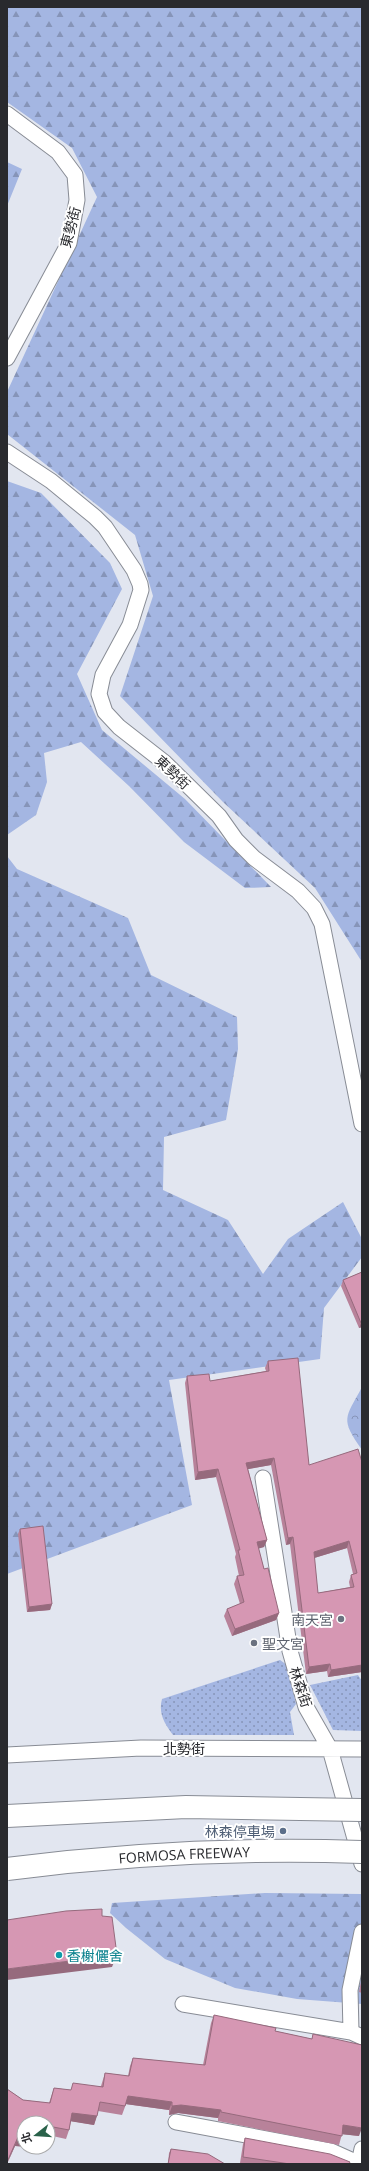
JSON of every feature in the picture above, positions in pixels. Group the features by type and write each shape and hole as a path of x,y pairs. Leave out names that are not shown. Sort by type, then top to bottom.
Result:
{"highway":[{"path":"7,1816 186,1807 362,1810"},
{"name":"FORMOSA FREEWAY","path":"7,1869 100,1859 201,1853 304,1850 362,1852"}],"street":[{"name":"東勢街","path":"7,114 58,152 75,175 78,200 69,243 7,358"},
{"name":"東勢街","path":"7,452 51,481 95,517 105,527 134,570 140,584 141,590 130,625 103,675 99,694 105,712 119,727 176,774 219,816 236,840 254,858 298,891 314,908 322,924 362,1124"},
{"name":"林森街","path":"263,1478 290,1651 306,1707 330,1749 362,1864"},
{"name":"北勢街","path":"7,1755 141,1748 293,1747 362,1749"},
{"path":"183,2004 356,2034 350,1990 362,1932"},
{"path":"176,2122 331,2151 359,2164 362,2149"}],"green space":[{"path":"7,7 362,7 362,962 315,888 223,802 120,696 153,596 135,535 7,434 7,392 97,197 72,148 7,102"},
{"path":"7,162 22,169 7,206"},
{"path":"7,481 41,493 110,563 122,589 77,674 102,730 185,799 271,887 245,888 184,842 129,786 81,742 44,753 47,782 36,815 7,835"},
{"path":"7,856 17,869 128,918 151,975 237,1017 238,1049 226,1120 164,1137 163,1190 228,1220 263,1274 288,1239 343,1202 362,1239 362,1257 324,1308 320,1359 169,1380 192,1505 7,1574"},
{"path":"362,1387 362,1450 350,1431 347,1418"},
{"path":"280,1660 287,1665 296,1704 290,1712 294,1735 173,1735 165,1723 161,1709 162,1699"},
{"path":"358,1675 362,1681 362,1731 333,1730 310,1685"},
{"path":"265,1893 362,1894 362,2004 297,1999 235,1988 165,1959 126,1928 110,1913 112,1903"}],"building":[{"path":"362,1272 362,1322 361,1323 343,1280"},
{"path":"298,1358 309,1465 358,1449 362,1462 362,1665 331,1670 330,1664 309,1667 293,1537 288,1538 274,1458 246,1463 267,1540 257,1542 264,1569 268,1568 279,1613 235,1629 227,1609 244,1602 237,1576 244,1575 238,1550 240,1550 218,1469 198,1472 187,1376 209,1374 210,1381 269,1371 268,1361","holes":["349,1541 357,1573 351,1575 354,1587 318,1593 314,1552"]},
{"path":"43,1526 52,1604 29,1607 20,1529"},
{"name":"香榭儷舍","path":"102,1909 102,1916 112,1917 117,1955 7,1969 7,1920 66,1911"},
{"path":"214,2015 276,2028 275,2031 312,2039 313,2034 362,2045 362,2128 343,2125 342,2136 221,2112 221,2110 181,2105 172,2106 172,2102 128,2096 125,2106 100,2102 97,2116 72,2113 69,2130 56,2128 56,2115 16,2115 16,2142 7,2162 7,2089 23,2100 50,2103 54,2088 71,2090 73,2083 103,2087 105,2073 129,2076 133,2058 205,2065"},
{"path":"245,2138 330,2154 350,2162 349,2164 290,2164 243,2157"},
{"path":"171,2149 208,2154 225,2164 168,2164"}],"place":[{"name":"南天宮","path":"341,1619"},
{"name":"聖文宮","path":"254,1643"},
{"name":"林森停車場","path":"283,1831"},
{"name":"香榭儷舍","path":"59,1955"}]}
